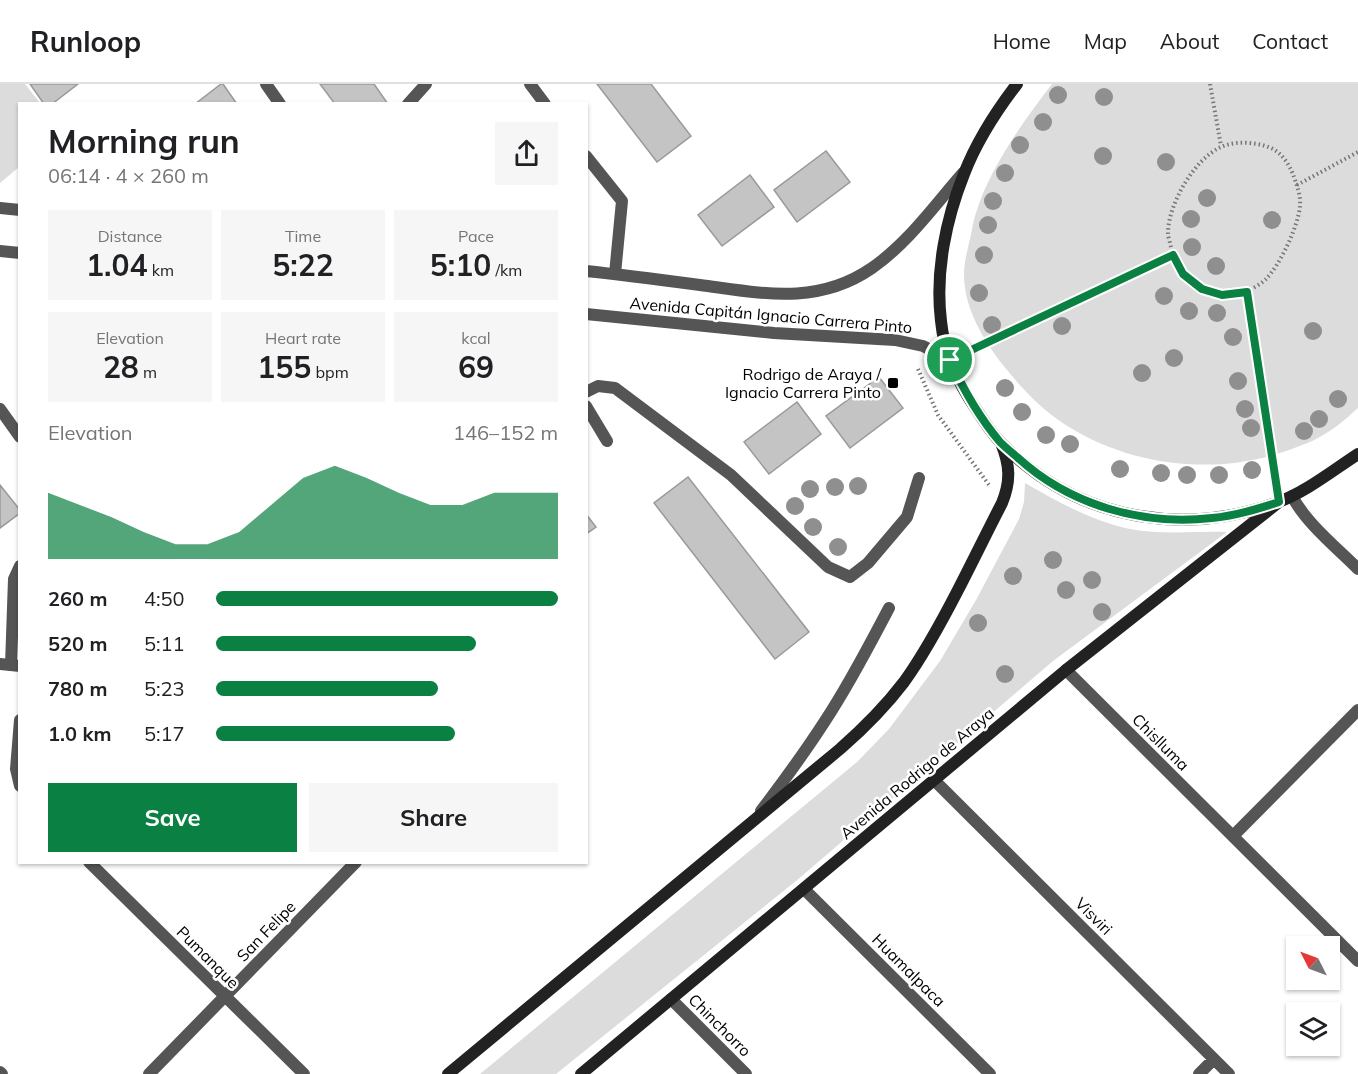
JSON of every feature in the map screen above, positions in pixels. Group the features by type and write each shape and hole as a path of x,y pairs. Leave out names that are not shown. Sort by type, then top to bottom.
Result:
{"main road":[{"path":"1017,84 992,120 964,172 952,210 940,278 941,322 950,360 969,399 1001,443 1033,472 1084,501 1134,516 1174,519 1211,519 1245,513 1279,502 1358,454"},
{"path":"448,1074 753,822 864,728 885,706 924,652 942,621 1002,503 1007,490 1009,474 1006,455 1001,443"},
{"name":"Avenida Rodrigo de Araya","path":"581,1074 1066,670 1279,502"}],"street":[{"path":"266,84 279,102"},
{"path":"410,102 426,84"},
{"path":"530,84 544,102"},
{"path":"588,158 622,201 615,274"},
{"name":"Avenida Capitán Ignacio Carrera Pinto","path":"588,271 766,294 808,293 831,288 870,269 888,256 904,242 964,172"},
{"path":"0,208 18,210"},
{"path":"0,251 18,253"},
{"name":"Avenida Capitán Ignacio Carrera Pinto","path":"588,314 774,333 895,340 923,346 950,360"},
{"path":"588,391 598,386 615,388 731,475 828,567 850,577 868,563 907,517 919,478"},
{"path":"0,409 18,434"},
{"path":"588,409 608,441"},
{"path":"1292,496 1309,520 1358,569"},
{"path":"10,665 14,579 18,570"},
{"path":"753,822 826,721 859,666 889,608"},
{"name":"Chislluma","path":"1066,670 1356,956"},
{"path":"1233,836 1358,710"},
{"path":"18,745 16,770 18,778"},
{"name":"Visviri","path":"935,781 1229,1074"},
{"name":"Pumanque","path":"91,864 304,1074"},
{"name":"San Felipe","path":"149,1074 354,864"},
{"name":"Huamalpaca","path":"804,889 990,1074"},
{"name":"Chinchorro","path":"671,999 746,1074"},
{"path":"1198,1074 1214,1059"}],"path":[{"path":"1210,84 1221,146"},
{"path":"1244,142 1268,146 1286,159 1297,185 1300,204 1293,230 1279,262 1266,279 1247,292 1222,295 1202,289 1183,274 1173,255 1168,234 1173,208 1190,175 1206,156 1221,146 1244,142"},
{"path":"1297,185 1358,152"},
{"path":"950,360 1173,255"},
{"path":"1247,292 1279,502"},
{"path":"918,369 939,415 1002,503"}],"shaded area":[{"path":"0,84 25,84 39,102 18,102 18,168 0,183"},
{"path":"1052,84 1358,84 1358,408 1318,438 1269,456 1240,462 1181,464 1123,452 1095,441 1059,421 1025,391 982,335 967,300 964,275 975,216 989,179 1019,129"},
{"path":"1025,483 1063,504 1116,526 1142,531 1227,532 1053,661 796,881 556,1074 480,1074 857,762 889,729 940,661 976,600 1019,519 1024,502"}],"building":[{"path":"30,84 78,84 55,102 43,102"},
{"path":"223,84 236,102 198,102"},
{"path":"320,84 374,84 387,102 334,102"},
{"path":"597,84 651,84 691,136 657,162"},
{"path":"826,151 850,182 797,222 774,190"},
{"path":"750,175 774,207 722,246 698,215"},
{"path":"879,377 903,408 850,448 826,416"},
{"path":"797,402 821,434 769,474 744,442"},
{"path":"688,477 809,632 775,659 654,503"},
{"path":"0,485 18,508 18,514 0,528"},
{"path":"588,517 596,527 588,533"}],"place":[{"name":"Rodrigo de Araya / Ignacio Carrera Pinto","path":"893,383"}],"route":[{"path":"1173,255 1183,274 1202,289 1222,295 1247,292 1279,502 1245,513 1211,519 1183,519 1134,516 1084,501 1033,472 1001,443 969,399 950,360 1173,255"}]}
